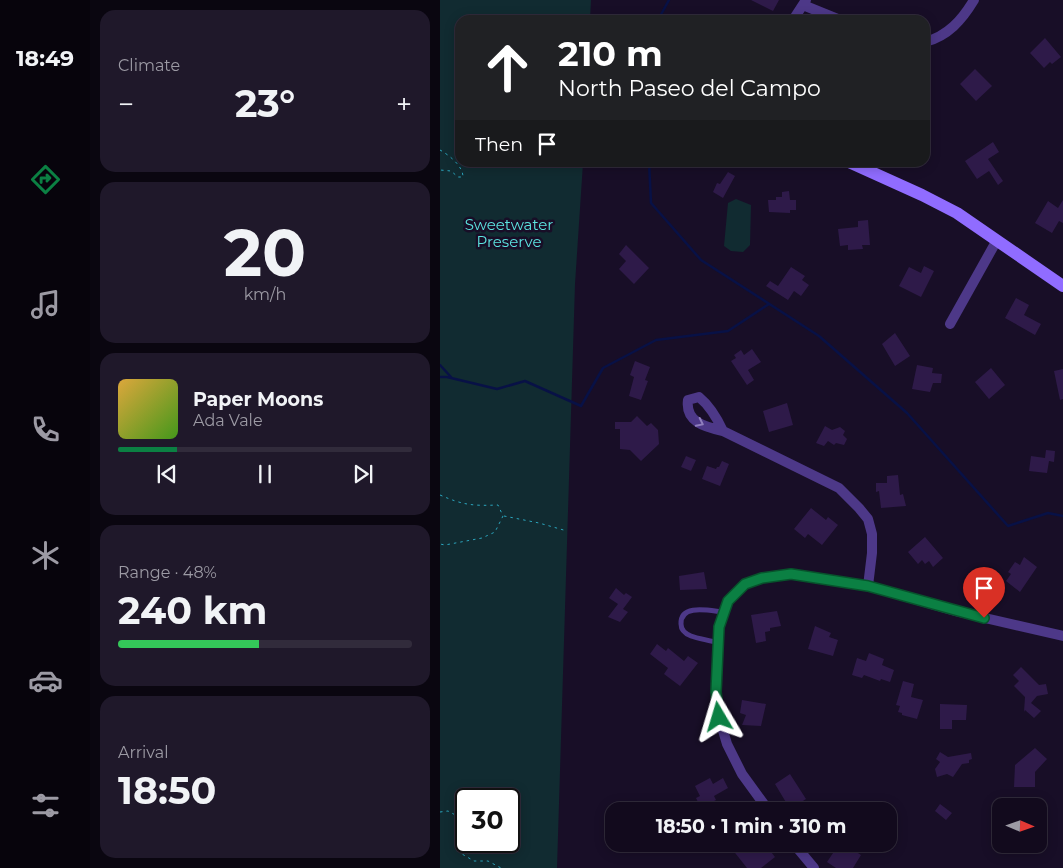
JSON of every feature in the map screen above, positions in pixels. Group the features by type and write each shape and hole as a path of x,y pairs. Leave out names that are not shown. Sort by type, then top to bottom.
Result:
{"street":[{"path":"930,40 944,35 956,24 974,0"},
{"path":"797,15 805,3 830,15"},
{"path":"860,167 957,212 1063,286"},
{"path":"950,324 997,240"},
{"path":"723,431 839,488 859,508 868,519 872,534 868,586"},
{"path":"762,802 742,774 727,744 719,717 716,692 719,627 728,601 745,584 762,578 791,574 868,586 959,612 1063,636"},
{"path":"801,852 814,868"}],"lane":[{"path":"718,642 690,636 683,631 681,625 682,617 685,613 694,609 724,612"}],"path":[{"path":"440,150 455,163"},
{"path":"440,170 451,171 458,177 463,177 463,172 459,167"},
{"path":"440,495 460,504 498,505 503,516"},
{"path":"503,516 567,531"},
{"path":"440,544 445,546 482,538 495,532 503,516"},
{"path":"440,812 448,811 459,817 462,831 459,844 462,854 474,862 488,861 502,868"}],"green space":[{"name":"Sweetwater Preserve","path":"440,0 591,0 590,15 455,15 455,167 583,167 575,284 557,868 440,868"},
{"path":"736,199 751,205 750,245 743,252 731,251 724,246 728,203"}],"building":[{"path":"751,0 779,0 773,11"},
{"path":"1045,38 1061,57 1052,64 1050,62 1044,68 1030,53"},
{"path":"975,69 992,86 976,101 960,84"},
{"path":"993,142 999,152 988,159 1003,181 998,185 989,171 977,179 965,161"},
{"path":"728,172 735,176 723,198 713,192 717,183 720,184"},
{"path":"789,191 790,200 796,200 796,210 790,210 790,213 769,212 768,200 776,200 776,197 782,197 782,192"},
{"path":"1063,200 1063,223 1059,221 1052,233 1035,223 1048,201 1058,208"},
{"path":"868,220 870,245 862,245 863,249 848,250 848,245 840,246 838,229 858,227 858,221"},
{"path":"626,245 649,268 634,284 619,269 626,261 619,254"},
{"path":"924,266 934,271 921,297 899,286 909,267 921,273"},
{"path":"791,267 805,276 802,280 809,285 801,296 794,291 788,300 766,286 770,281 778,286"},
{"path":"1016,298 1029,305 1024,315 1041,324 1035,335 1005,318"},
{"path":"895,333 910,356 895,366 882,344"},
{"path":"752,349 761,362 748,370 754,380 747,385 731,361 736,358 734,355 741,350 744,355"},
{"path":"635,361 650,367 645,380 648,381 641,400 629,396 634,377 630,375"},
{"path":"917,365 933,368 932,373 942,374 941,383 933,383 930,392 912,389"},
{"path":"991,368 1005,385 989,399 975,382"},
{"path":"1063,369 1063,399 1060,400 1054,371"},
{"path":"787,403 793,425 769,432 763,411"},
{"path":"637,416 647,426 651,423 658,430 659,444 641,461 630,450 620,449 620,429 615,429 615,422 631,422"},
{"path":"825,426 832,430 840,427 845,431 843,435 847,439 844,445 836,443 834,445 828,441 824,446 816,443"},
{"path":"1046,450 1055,451 1054,462 1049,461 1047,473 1029,471 1031,456 1045,458"},
{"path":"686,456 696,460 691,471 681,467"},
{"path":"722,461 729,464 720,486 702,479 707,466 716,469"},
{"path":"898,475 900,495 903,494 906,506 881,508 879,491 876,492 876,483 887,483 887,476"},
{"path":"811,508 826,520 828,517 838,525 822,545 808,534 805,538 794,529"},
{"path":"925,537 943,558 933,567 929,561 925,564 922,560 918,564 908,552"},
{"path":"1024,557 1037,567 1020,592 1006,581 1011,574 1008,572 1015,562 1020,565"},
{"path":"704,572 707,589 680,590 679,576"},
{"path":"616,588 624,595 626,593 632,597 623,609 628,612 620,622 608,617 618,604 609,598"},
{"path":"777,611 781,626 770,628 770,631 765,632 766,641 756,643 751,615"},
{"path":"815,626 831,633 829,637 838,640 833,656 808,649"},
{"path":"657,644 666,651 668,648 684,661 688,656 698,663 680,686 664,674 668,668 650,654"},
{"path":"869,653 884,659 882,665 894,670 890,682 881,679 880,681 864,675 862,678 852,675 857,658 866,661"},
{"path":"1021,667 1039,685 1046,684 1048,694 1037,696 1031,703 1041,711 1034,718 1025,710 1024,712 1025,697 1014,686 1019,681 1013,675"},
{"path":"903,681 914,684 911,697 923,700 917,719 898,712 900,706 896,705"},
{"path":"742,700 766,704 761,726 742,725 746,715 740,713"},
{"path":"940,704 967,705 966,720 952,720 952,729 940,729"},
{"path":"1035,748 1047,759 1035,772 1035,787 1014,787 1015,765"},
{"path":"940,752 948,757 971,753 972,759 969,760 969,763 962,764 953,777 947,774 937,777 935,769 940,762 936,759"},
{"path":"790,774 806,799 801,802 786,802 775,784"},
{"path":"710,778 713,784 723,778 728,788 714,796 716,800 712,802 698,802 696,798 700,796 695,786"},
{"path":"940,804 952,813 946,820 935,811"},
{"path":"734,852 771,852 775,857 761,868 747,868"},
{"path":"834,852 856,852 861,855 853,868 836,868 827,862"}],"waterway":[{"path":"661,15 669,0"},
{"path":"649,167 651,203 701,260 819,336 907,413 1008,526 1048,513 1063,516"},
{"path":"440,377 497,389 525,381 581,406 603,368 656,340 728,331 769,304"},
{"path":"440,365 451,377"}],"route":[{"path":"719,717 716,692 719,627 728,601 745,584 762,578 791,574 868,586 984,618"}]}
